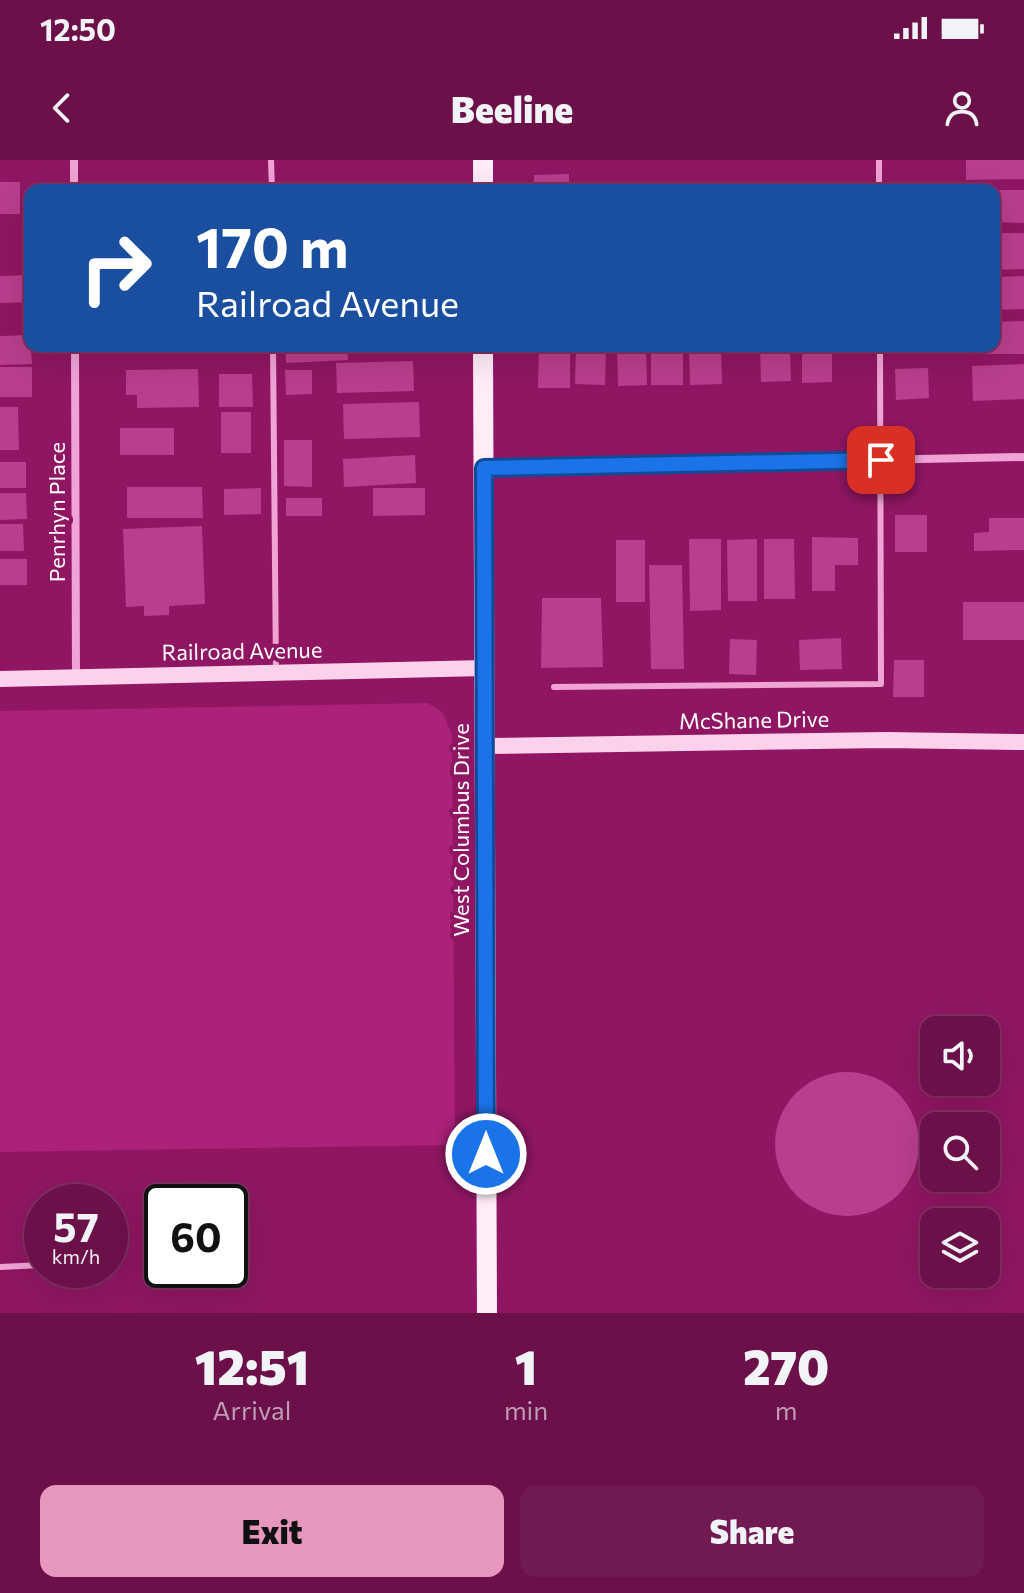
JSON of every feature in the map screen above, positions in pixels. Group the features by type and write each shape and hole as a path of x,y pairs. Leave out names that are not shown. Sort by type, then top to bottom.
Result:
{"main road":[{"path":"483,160 483,184"},
{"name":"West Columbus Drive","path":"483,352 487,1313"}],"street":[{"path":"74,160 74,184"},
{"name":"Penrhyn Place","path":"75,352 76,677"},
{"path":"484,468 1024,457"},
{"name":"Railroad Avenue","path":"0,679 485,668"},
{"name":"McShane Drive","path":"485,746 1024,742"}],"lane":[{"path":"271,160 272,184"},
{"path":"879,160 879,184"},
{"path":"273,352 276,672"},
{"path":"554,687 881,684 880,352"},
{"path":"0,1267 24,1266"}],"shaded area":[{"path":"428,703 442,712 452,734 455,1145 0,1152 0,711"}],"building":[{"path":"966,160 1024,160 1024,179 966,180"},
{"path":"569,174 569,184 534,184 534,175"},
{"path":"0,182 20,182 20,214 0,214"},
{"path":"1000,190 1024,190 1024,223 1000,222"},
{"path":"1000,233 1024,233 1024,269 1000,270"},
{"path":"24,275 24,302 0,303 0,276"},
{"path":"1024,276 1024,309 1000,310 1000,277"},
{"path":"1024,321 1024,354 971,354 1000,352 1000,322"},
{"path":"24,335 24,352 31,352 32,364 0,365 0,336"},
{"path":"285,352 347,352 348,360 286,363"},
{"path":"539,352 570,352 570,388 538,388"},
{"path":"576,352 606,352 605,385 575,384"},
{"path":"617,352 646,352 647,385 618,386"},
{"path":"651,352 683,352 683,385 651,385"},
{"path":"689,352 721,352 722,384 690,385"},
{"path":"760,352 790,352 791,381 761,382"},
{"path":"802,352 832,352 832,382 802,383"},
{"path":"413,361 414,391 337,393 336,363"},
{"path":"1024,364 1024,399 973,401 972,366"},
{"path":"0,367 32,367 32,397 0,397"},
{"path":"928,368 929,398 896,400 895,369"},
{"path":"198,369 199,407 137,408 137,395 126,395 126,370"},
{"path":"285,370 312,370 312,394 286,395"},
{"path":"219,374 252,374 253,407 219,407"},
{"path":"419,402 420,437 344,439 343,404"},
{"path":"0,407 18,407 19,450 0,450"},
{"path":"221,412 251,412 251,453 221,453"},
{"path":"120,428 174,428 174,455 120,455"},
{"path":"284,440 312,440 312,487 284,486"},
{"path":"415,455 416,483 344,487 343,459"},
{"path":"0,462 26,462 26,488 0,488"},
{"path":"127,487 202,487 203,518 127,518"},
{"path":"261,488 261,514 224,515 224,489"},
{"path":"373,488 425,488 425,515 373,516"},
{"path":"0,493 26,493 27,519 0,520"},
{"path":"286,498 322,498 322,516 286,516"},
{"path":"895,515 927,515 927,552 895,552"},
{"path":"989,518 1024,518 1024,550 974,551 974,533 989,532"},
{"path":"0,524 23,524 24,551 0,551"},
{"path":"202,526 205,604 169,606 169,615 144,616 144,606 126,607 123,529"},
{"path":"812,537 858,538 858,565 835,565 835,591 812,591"},
{"path":"689,539 721,539 721,610 690,611"},
{"path":"757,539 757,601 728,601 727,540"},
{"path":"764,539 794,539 795,599 764,599"},
{"path":"616,540 645,540 645,602 616,602"},
{"path":"0,559 27,559 27,585 0,585"},
{"path":"649,565 682,565 684,669 651,669"},
{"path":"542,598 601,598 603,667 541,668"},
{"path":"963,602 1024,602 1024,640 963,640"},
{"path":"841,638 842,669 800,670 799,640"},
{"path":"730,639 757,640 756,675 729,674"},
{"path":"894,660 924,660 924,697 893,697"},
{"path":"847,1072 875,1077 898,1093 914,1116 919,1144 914,1172 898,1195 875,1211 847,1216 819,1211 796,1195 780,1172 775,1144 780,1116 796,1093 819,1077"}],"route":[{"path":"486,1154 484,468 881,460"}]}
